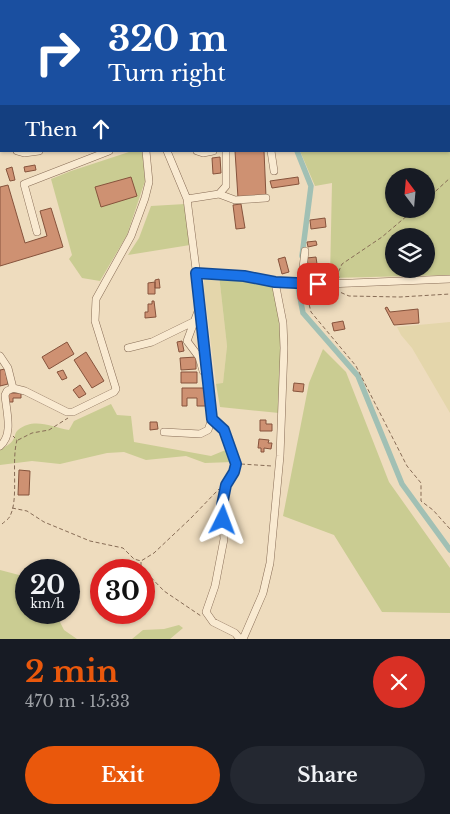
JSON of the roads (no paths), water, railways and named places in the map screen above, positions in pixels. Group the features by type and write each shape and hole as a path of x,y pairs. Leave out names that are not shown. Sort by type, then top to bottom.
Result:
{"street":[{"path":"38,232 24,184 106,152"},
{"path":"0,446 6,439 8,431 5,395 7,391 14,388 25,390 66,412 73,412 114,392 116,389 95,321 96,299 131,236 145,198 149,182 146,152"},
{"path":"164,432 200,434 208,430 212,419 187,199 167,152"},
{"path":"220,194 226,186 226,152"},
{"path":"271,152 274,171"},
{"path":"187,199 220,194 235,200 266,198"},
{"path":"302,285 305,251"},
{"path":"196,273 244,276 275,282 337,287 450,279"},
{"path":"212,419 224,430 236,464 234,472 226,485 222,505 224,539 215,586 206,612 213,622 236,633 242,639 264,593 270,563 279,466 284,348 283,323 275,282"},
{"path":"200,306 187,341 202,364 204,382"},
{"path":"128,348 152,342 194,321"},
{"path":"0,356 8,368 14,388"}],"waterway":[{"path":"297,152 311,186 302,256"},
{"path":"298,287 303,313 358,376 402,484 450,550"}]}
